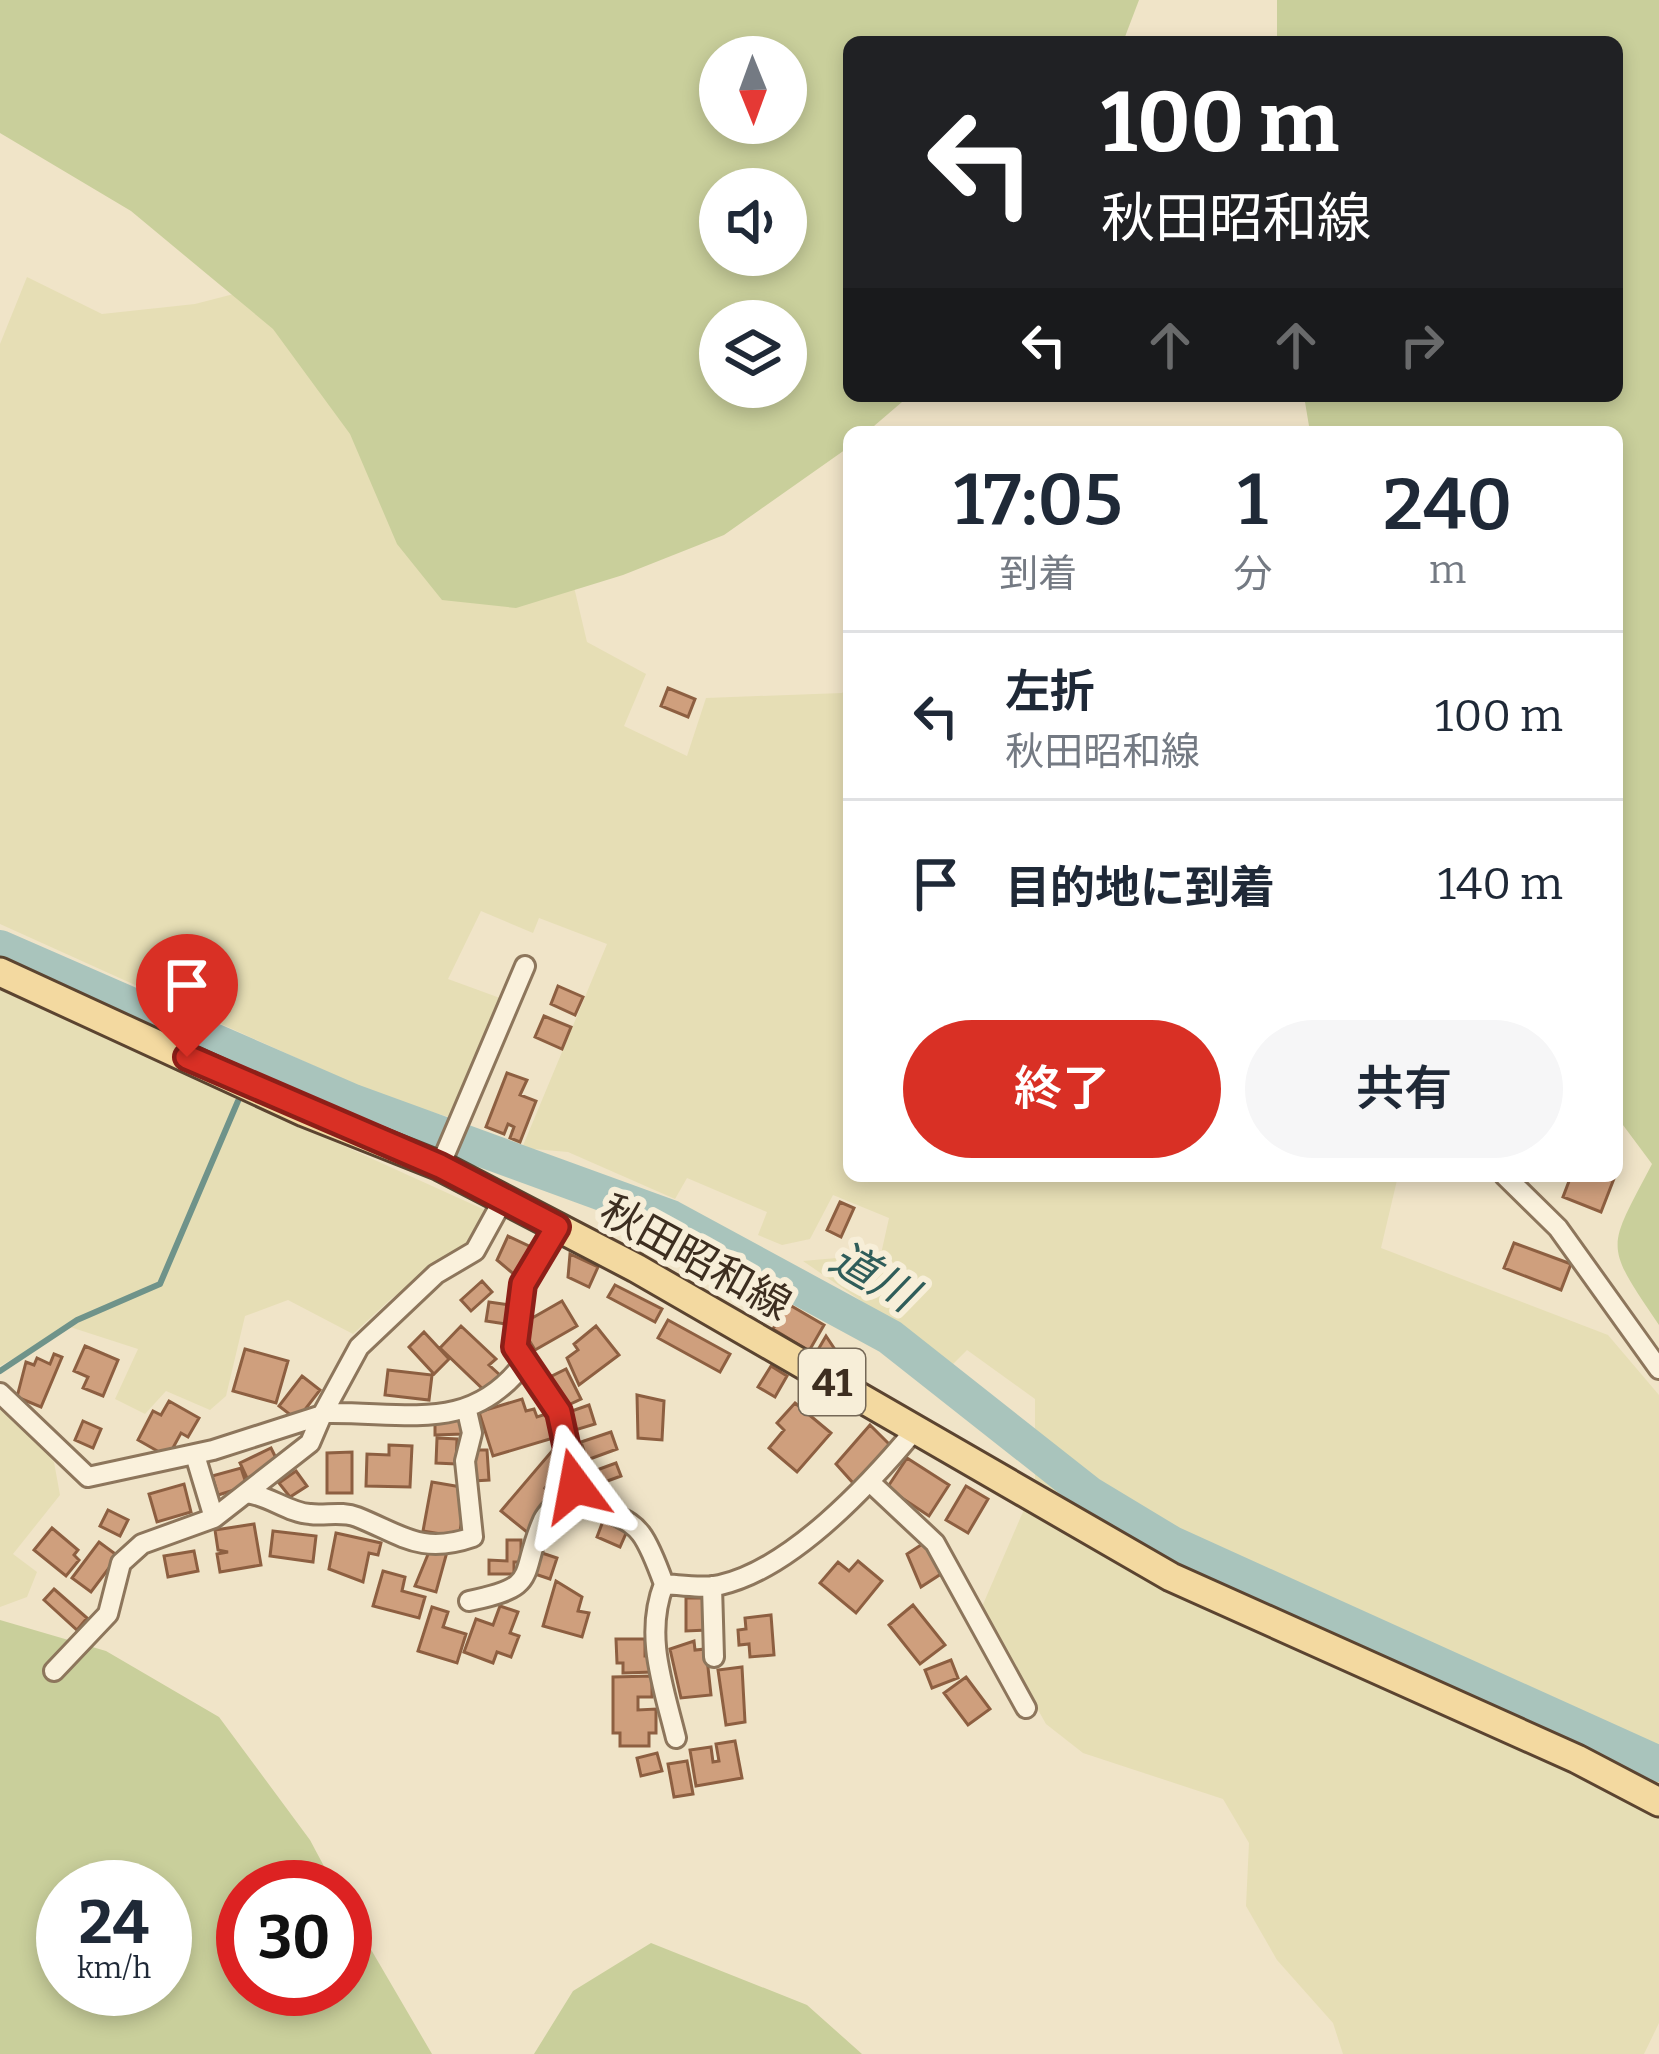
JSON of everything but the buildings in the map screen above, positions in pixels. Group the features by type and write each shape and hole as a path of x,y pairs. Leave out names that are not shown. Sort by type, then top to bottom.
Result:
{"main road":[{"name":"秋田昭和線","path":"0,972 304,1112 440,1166 557,1227 1214,1599 1577,1760 1659,1802"}],"street":[{"path":"440,1166 525,966"},
{"path":"1510,1182 1558,1228 1659,1369"},
{"path":"54,1671 108,1614 121,1563 142,1544 214,1518 310,1443 359,1347 436,1274 475,1251 503,1200"},
{"path":"557,1227 523,1284 514,1321 515,1347 559,1412 577,1492 621,1514 646,1535 664,1584 652,1612 655,1648 676,1738"},
{"path":"0,1393 88,1477 195,1455 323,1414 467,1412 502,1391 524,1363"},
{"path":"248,1493 270,1496 309,1514 353,1515 397,1539 451,1545 473,1537 465,1461 472,1433 467,1412"},
{"path":"664,1584 712,1586 750,1575 792,1548 871,1484 914,1431"},
{"path":"195,1455 214,1518"},
{"path":"871,1484 935,1543 1027,1708"},
{"path":"469,1601 511,1592 531,1568 544,1517 575,1486"},
{"path":"712,1586 714,1657"}],"shaded area":[{"path":"322,271 561,532 587,642 646,674 624,726 687,756 706,698 843,692 843,1182 1397,1182 1381,1248 1608,1335 1659,1395 1659,2023 1644,2054 1343,2054 1333,2023 1277,1960 1246,1906 1249,1843 1223,1799 1083,1753 1046,1724 981,1609 1035,1484 1035,1399 967,1350 953,1364 803,1261 881,1254 889,1218 833,1195 810,1239 782,1245 758,1235 767,1212 687,1178 675,1199 568,1152 522,1148 607,944 539,918 533,933 481,911 448,979 500,998 452,1118 383,1097 0,924 0,344 27,277 102,314 195,304"},
{"path":"0,990 485,1210 476,1240 392,1298 353,1334 288,1300 245,1316 226,1396 210,1410 166,1391 145,1414 115,1399 138,1349 70,1327 0,1366"},
{"path":"0,1402 54,1462 60,1495 13,1554 37,1572 27,1597 0,1607"}],"green space":[{"path":"0,0 1139,0 1125,36 843,36 843,402 902,402 874,426 843,426 843,451 724,535 623,575 516,608 442,600 397,544 350,434 273,329 131,211 0,133"},
{"path":"1277,0 1659,0 1659,1325 1628,1277 1618,1246 1626,1214 1652,1164 1623,1125 1623,426 1309,426 1305,402 1623,402 1623,36 1277,36"},
{"path":"0,1620 106,1651 219,1717 310,1840 321,1860 216,1860 216,2016 372,2016 372,1951 432,2054 0,2054"},
{"path":"651,1943 807,2005 862,2054 534,2054 573,1991"}],"waterway":[{"name":"道川","path":"0,948 353,1102 671,1218 890,1337 1089,1494 1172,1544 1659,1764"},
{"path":"254,1069 259,1060"},
{"path":"0,1371 77,1320 160,1284 238,1101"}],"route":[{"path":"187,1057 304,1112 440,1166 557,1227 523,1284 514,1321 515,1347 559,1412 575,1486"}]}
